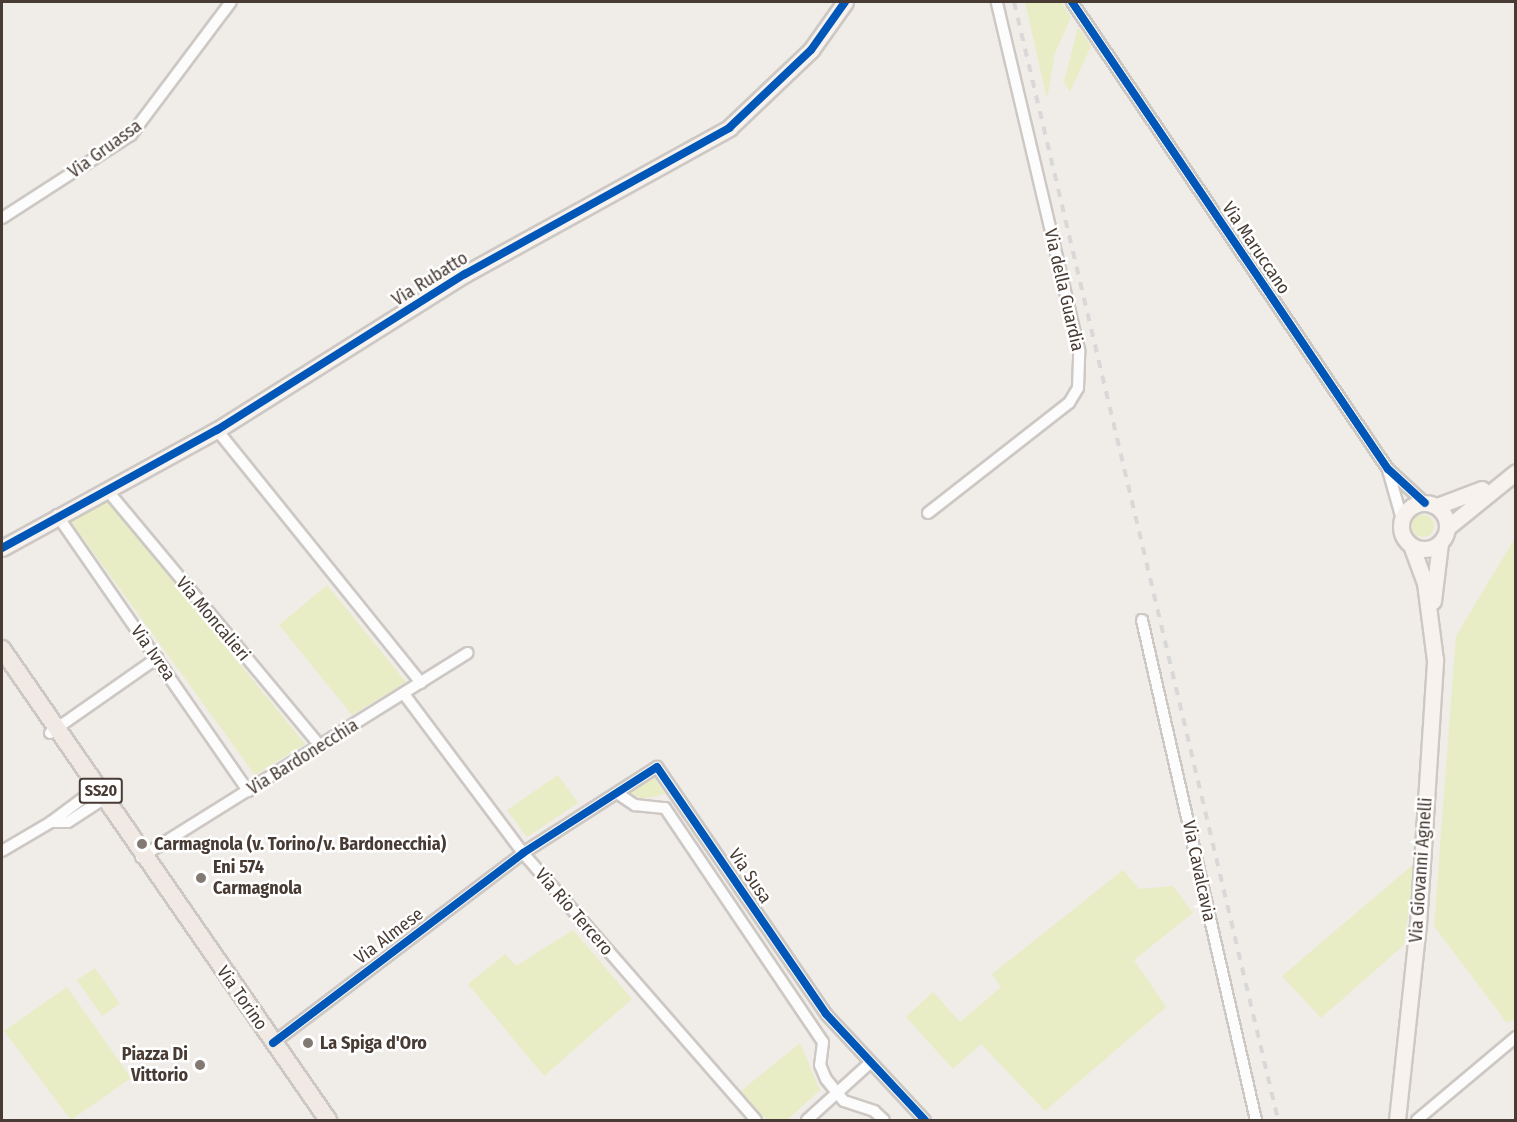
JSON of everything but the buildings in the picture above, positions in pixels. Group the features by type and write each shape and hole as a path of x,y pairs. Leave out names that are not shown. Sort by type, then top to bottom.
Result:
{"main road":[{"name":"SS20","path":"2,649 53,731"},
{"name":"SS20","path":"2,664 142,856"},
{"name":"Via Torino","path":"142,856 328,1120"}],"street":[{"name":"Via Gruassa","path":"2,218 131,135 231,2"},
{"name":"Via Rubatto","path":"2,548 57,515 217,430 465,274 729,128 811,50 846,2"},
{"name":"Via della Guardia","path":"928,513 1069,403 1078,388 1079,350 997,2"},
{"name":"Via Maruccano","path":"1072,2 1388,470 1431,504"},
{"path":"217,430 421,683"},
{"name":"Via Maruccano","path":"1388,470 1402,519"},
{"path":"1498,483 1431,504 1414,505 1402,519 1402,530 1412,545 1429,548 1440,543 1448,527 1498,483 1515,472"},
{"name":"Via Moncalieri","path":"107,490 321,747"},
{"path":"1431,504 1448,527"},
{"name":"Via Ivrea","path":"57,515 248,790"},
{"name":"Via Giovanni Agnelli","path":"1431,619 1440,543"},
{"name":"Via Giovanni Agnelli","path":"1397,1120 1418,925 1435,660 1431,619 1412,545"},
{"name":"Via Cavalcavia","path":"1142,620 1256,1120"},
{"name":"Via Bardonecchia","path":"142,856 321,747 467,653"},
{"path":"53,731 157,658"},
{"name":"Via Rio Tercero","path":"404,694 523,853 756,1120"},
{"name":"Via Susa","path":"523,853 657,767 826,1014 924,1120"},
{"name":"Via Susa","path":"617,793 635,805 665,808 823,1042 820,1065 837,1093 884,1120"},
{"path":"2,851 98,795"},
{"name":"Via Almese","path":"273,1043 523,853"},
{"path":"1417,1120 1515,1037"},
{"path":"807,1120 871,1062"}],"green space":[{"path":"1025,2 1061,2 1071,17 1055,53 1047,99"},
{"path":"1078,27 1091,46 1070,92 1064,82"},
{"path":"108,498 305,744 255,775 70,520"},
{"path":"1423,515 1431,518 1434,526 1431,534 1423,537 1415,534 1412,526 1415,518"},
{"path":"1515,538 1516,1019 1507,1023 1434,926 1456,636"},
{"path":"327,585 406,682 352,715 279,625"},
{"path":"558,775 578,803 527,837 507,810"},
{"path":"653,776 665,794 642,799 629,792"},
{"path":"1415,863 1404,945 1321,1018 1282,976"},
{"path":"1123,870 1139,889 1173,886 1193,913 1134,960 1166,1007 1045,1111 981,1044 953,1069 906,1017 933,992 960,1022 1001,987 992,974"},
{"path":"573,930 632,999 544,1076 468,984 505,954 516,966"},
{"path":"95,968 120,1004 102,1016 77,980"},
{"path":"67,987 131,1078 71,1120 4,1031"},
{"path":"800,1043 820,1090 787,1120 767,1120 741,1091"}],"railway":[{"path":"1014,2 1278,1120"}],"cycle path":[{"path":"2,548 217,430 465,274 729,128 811,50 845,2"},
{"path":"1072,2 1388,469 1425,503"},
{"path":"273,1043 523,853 657,767 826,1014 925,1120"}],"place":[{"name":"Carmagnola (v. Torino/v. Bardonecchia)","path":"142,844"},
{"name":"Eni 574 Carmagnola","path":"201,878"},
{"name":"La Spiga d'Oro","path":"308,1043"},
{"name":"Piazza Di Vittorio","path":"200,1065"}]}
